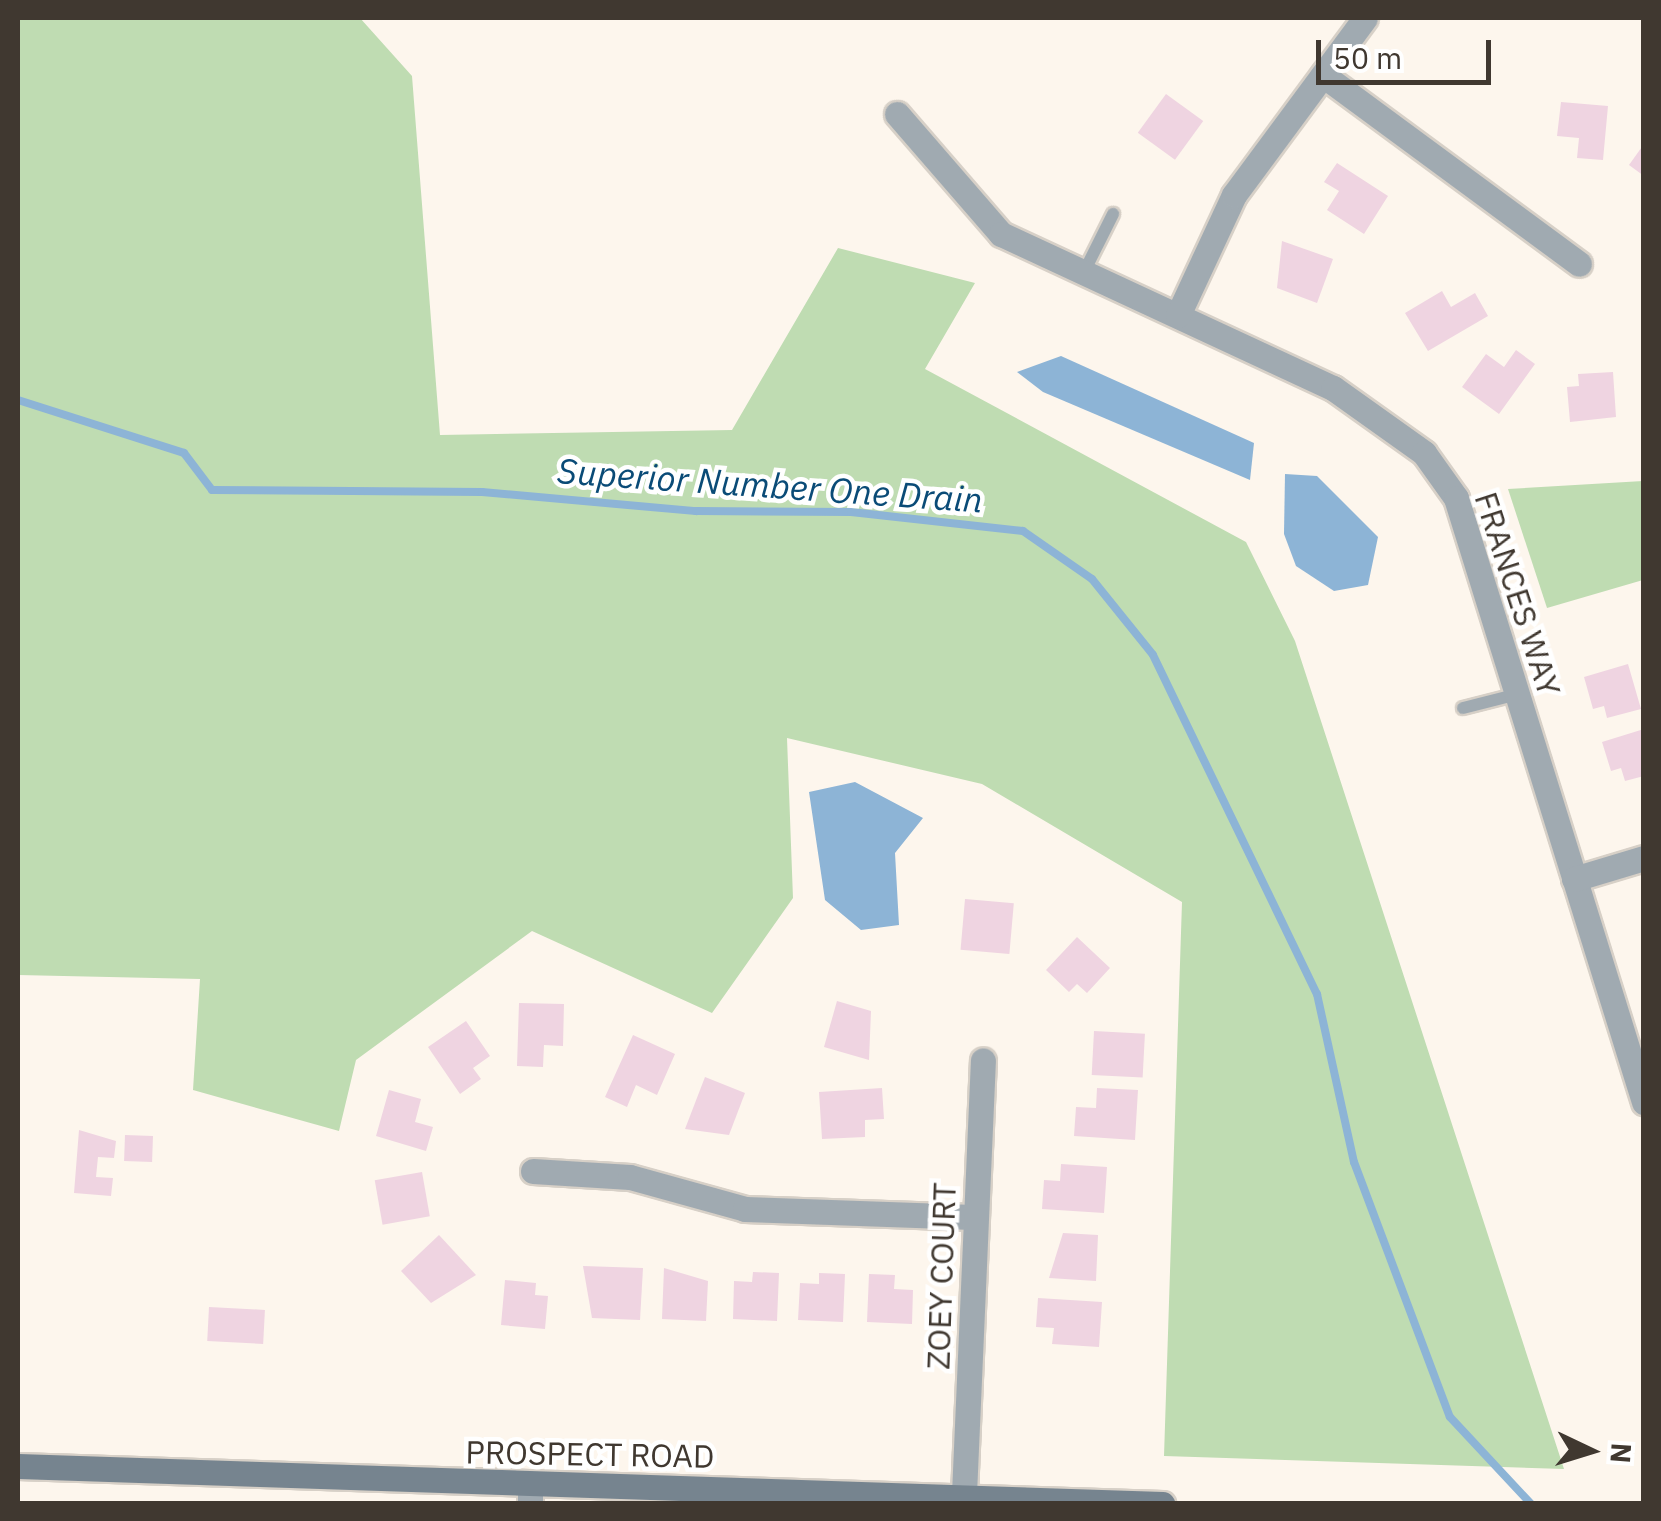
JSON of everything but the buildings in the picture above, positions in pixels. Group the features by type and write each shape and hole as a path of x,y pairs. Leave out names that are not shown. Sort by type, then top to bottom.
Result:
{"main road":[{"name":"PROSPECT ROAD","path":"18,1466 530,1495 964,1494 1162,1504"}],"street":[{"path":"1178,315 1234,195 1365,18"},
{"path":"1323,75 1578,264"},
{"name":"FRANCES WAY","path":"898,114 1001,234 1333,388 1424,454 1456,498 1644,1102"},
{"path":"1574,878 1644,858"},
{"name":"ZOEY COURT","path":"964,1494 973,1217 983,1060"},
{"path":"533,1172 630,1178 746,1209 973,1217"}],"lane":[{"path":"1084,272 1114,214"},
{"path":"1464,708 1518,694"}],"green space":[{"path":"18,18 360,18 412,76 440,435 732,430 838,248 975,283 925,369 1246,542 1295,641 1564,1469 1164,1456 1182,902 982,784 787,738 793,898 712,1013 532,931 356,1060 339,1131 193,1090 200,979 18,975"},
{"path":"1643,481 1643,580 1547,608 1508,489"}],"water":[{"path":"1061,356 1254,443 1250,480 1043,392 1017,372"},
{"path":"1285,474 1317,476 1378,537 1368,585 1334,591 1296,566 1284,534"},
{"path":"855,782 923,818 895,853 899,925 861,930 825,900 809,792"}],"waterway":[{"name":"Superior Number One Drain","path":"18,400 184,453 212,490 482,492 696,511 851,512 1023,531 1092,579 1153,655 1317,994 1354,1162 1450,1417 1531,1504"}]}
